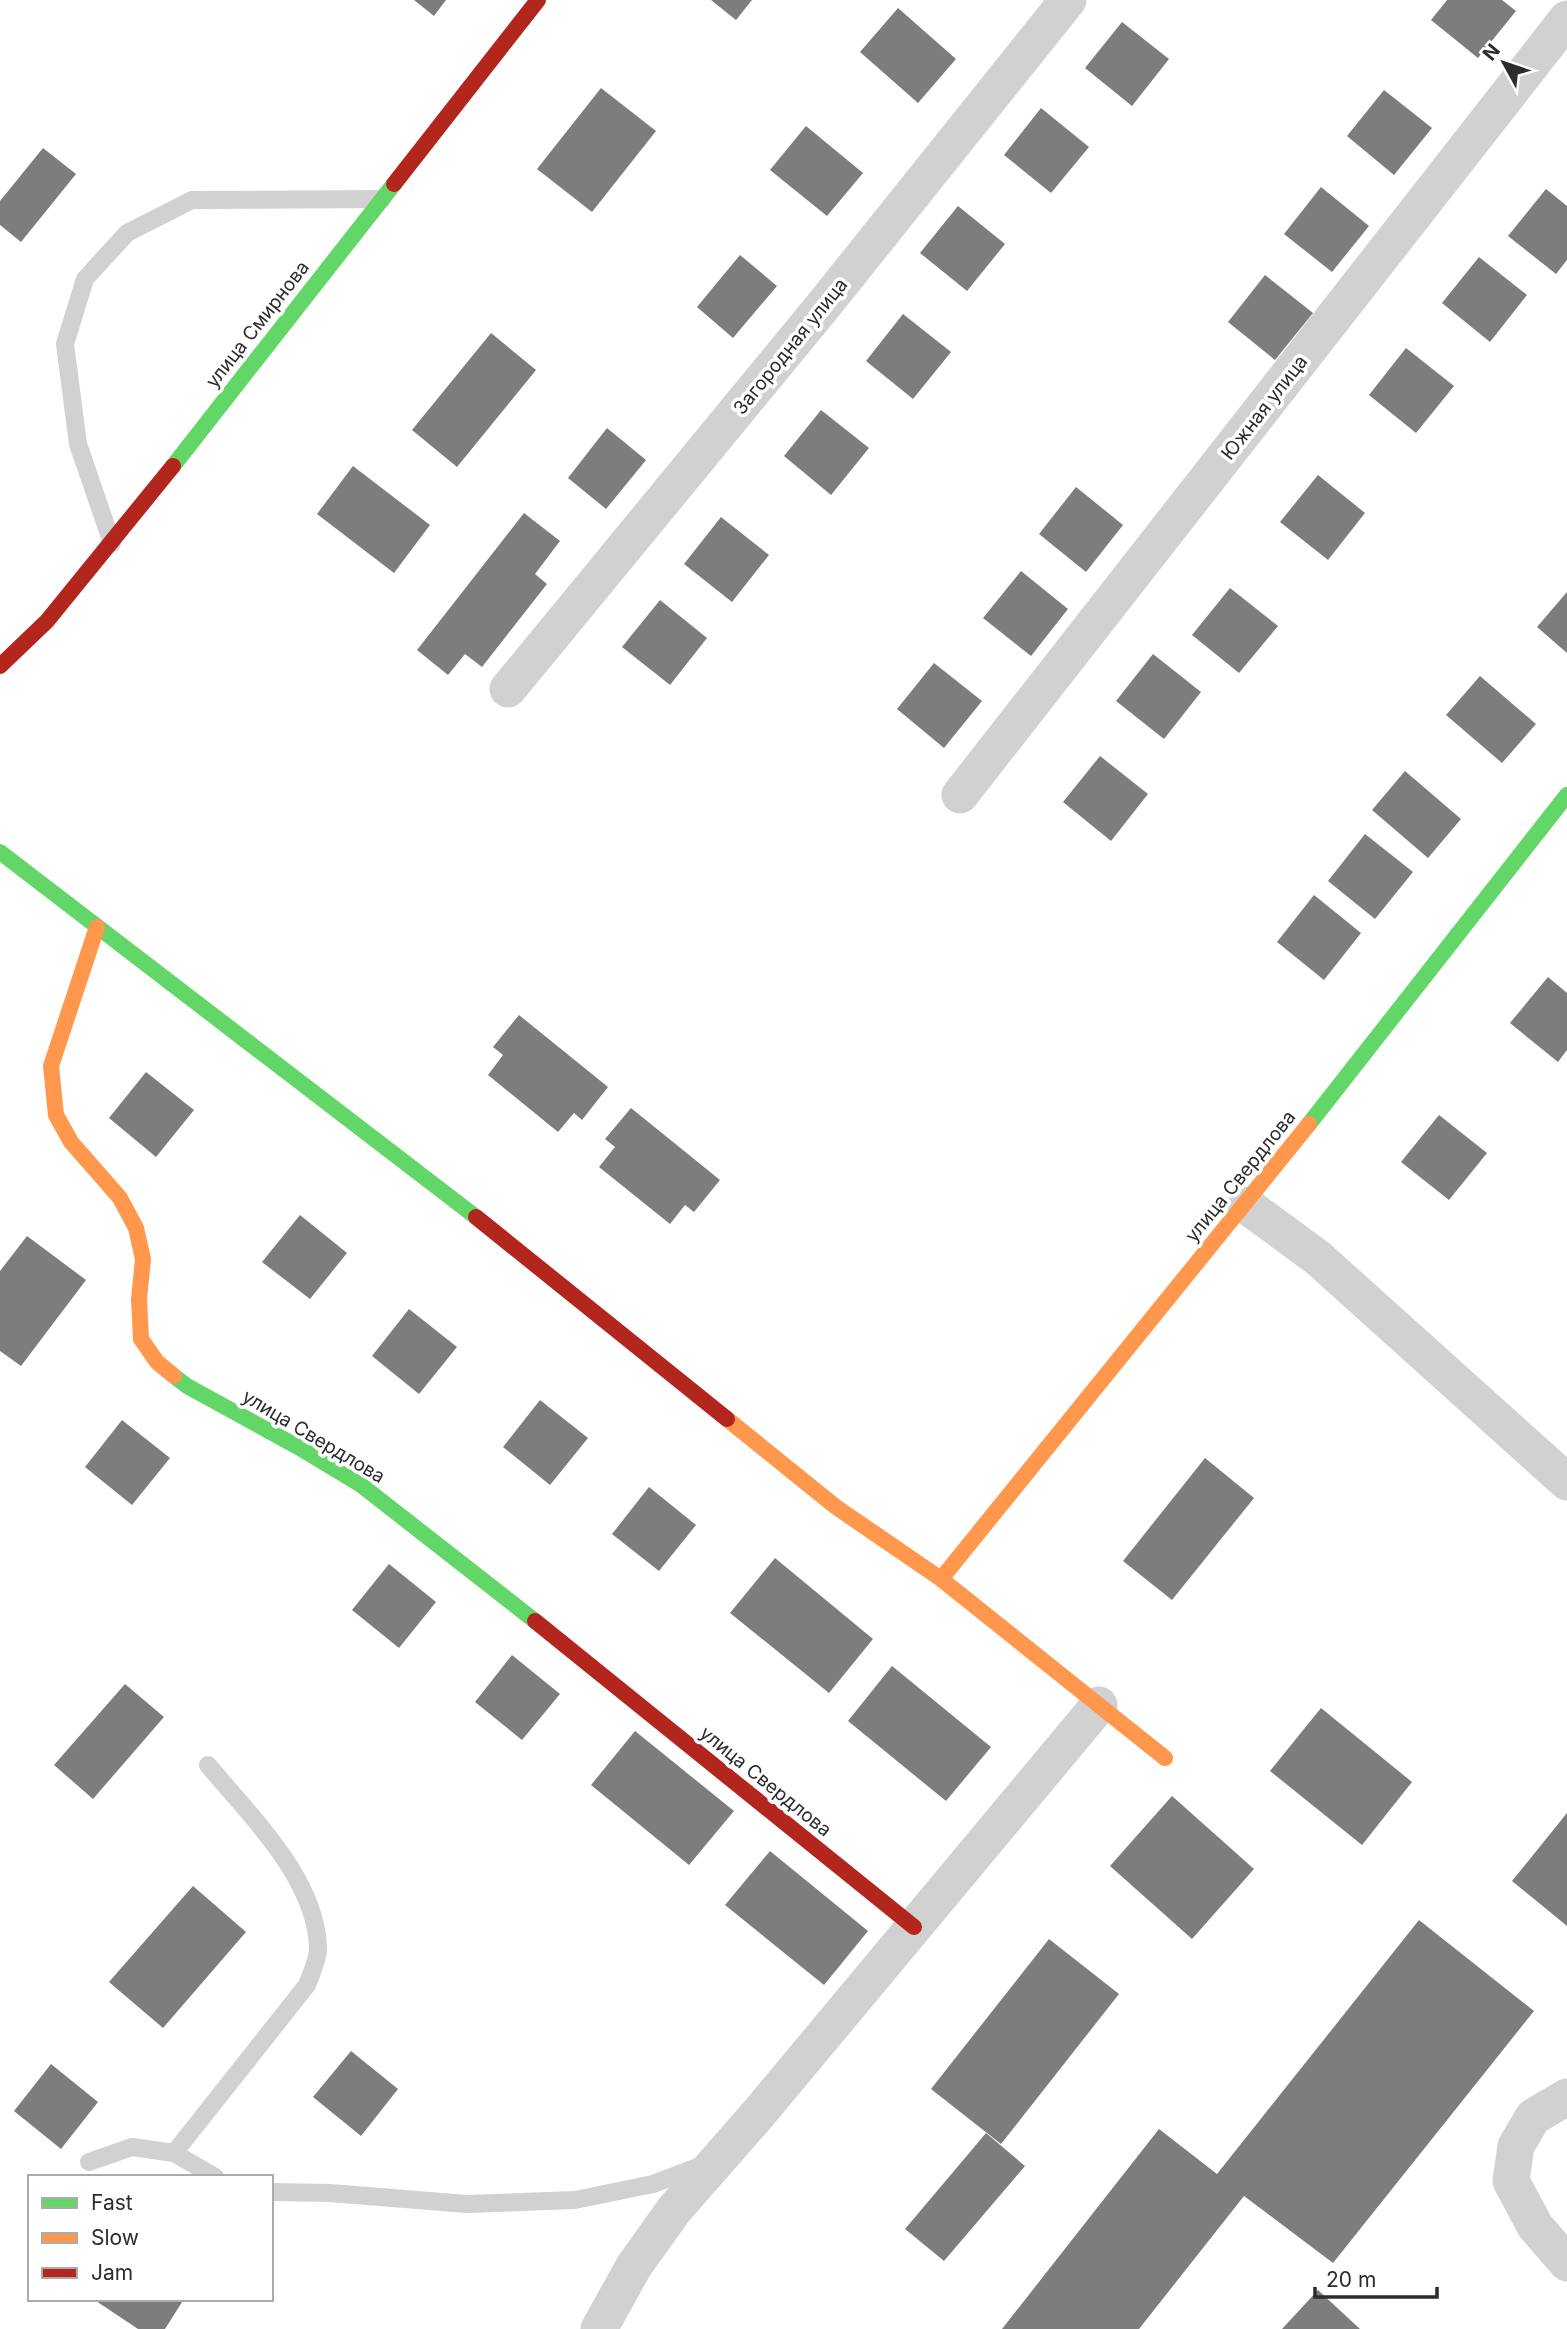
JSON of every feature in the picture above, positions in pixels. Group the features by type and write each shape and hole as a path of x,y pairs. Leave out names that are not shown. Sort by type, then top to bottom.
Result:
{"street":[{"name":"улица Смирнова","path":"0,666 47,621 112,543 538,0"},
{"name":"Загородная улица","path":"508,689 823,306 1068,0"},
{"name":"Южная улица","path":"960,795 1567,19"},
{"name":"улица Свердлова","path":"941,1579 1245,1205 1567,795"},
{"path":"0,852 473,1214 836,1507 941,1579 1165,1758"},
{"name":"улица Свердлова","path":"97,927 51,1066 56,1115 71,1142 120,1198 136,1228 143,1259 139,1299 141,1339 157,1362 187,1386 361,1485 504,1596 914,1927"},
{"path":"1245,1205 1318,1258 1567,1482"},
{"path":"598,2329 634,2266 674,2210 759,2113 1098,1705"},
{"path":"1567,2097 1533,2117 1516,2146 1511,2182 1535,2226 1567,2263"}],"lane":[{"path":"112,543 78,444 65,344 85,279 127,233 192,201 383,199"},
{"path":"174,2153 307,1985 318,1951 314,1917 289,1865 208,1765"},
{"path":"89,2162 131,2147 174,2153 212,2175"},
{"path":"273,2192 330,2193 467,2204 575,2200 653,2184 716,2160"}],"building":[{"path":"414,0 446,0 434,16"},
{"path":"711,0 752,0 736,20"},
{"path":"1447,0 1502,0 1516,11 1478,58 1431,20"},
{"path":"898,8 956,59 918,103 860,52"},
{"path":"1122,22 1169,59 1132,106 1085,68"},
{"path":"601,88 656,131 592,212 537,169"},
{"path":"1384,90 1432,128 1394,175 1347,136"},
{"path":"1041,108 1089,147 1051,193 1004,155"},
{"path":"806,126 863,173 827,216 770,170"},
{"path":"43,148 76,174 21,242 0,225 0,201"},
{"path":"1321,187 1369,226 1332,272 1284,234"},
{"path":"1546,189 1567,206 1567,260 1556,274 1508,236"},
{"path":"958,206 1005,244 967,291 920,253"},
{"path":"740,255 777,286 733,338 697,307"},
{"path":"1479,257 1527,295 1490,342 1442,303"},
{"path":"1265,275 1313,313 1275,360 1228,322"},
{"path":"903,314 951,352 913,399 866,361"},
{"path":"491,333 536,370 457,467 412,430"},
{"path":"1406,348 1454,386 1416,433 1369,395"},
{"path":"821,410 869,448 831,495 784,456"},
{"path":"607,428 646,460 606,509 568,478"},
{"path":"353,466 430,525 394,573 317,514"},
{"path":"1318,475 1365,513 1328,560 1280,522"},
{"path":"1076,487 1123,525 1086,572 1039,534"},
{"path":"524,513 560,541 535,574 547,584 482,667 465,654 448,675 417,650"},
{"path":"721,517 769,555 732,602 684,564"},
{"path":"1021,571 1068,609 1031,656 983,618"},
{"path":"1230,588 1278,626 1239,673 1192,635"},
{"path":"1567,592 1567,653 1537,627"},
{"path":"660,600 707,638 670,685 622,647"},
{"path":"1153,654 1201,692 1164,739 1116,701"},
{"path":"934,663 982,701 944,748 897,709"},
{"path":"1480,676 1536,724 1502,763 1446,715"},
{"path":"1100,756 1148,794 1111,841 1063,802"},
{"path":"1405,771 1461,819 1428,858 1372,810"},
{"path":"1365,834 1413,872 1375,919 1328,881"},
{"path":"1314,895 1361,933 1324,980 1277,942"},
{"path":"1548,977 1567,993 1567,1050 1558,1062 1510,1023"},
{"path":"519,1015 608,1087 582,1120 574,1113 558,1132 488,1075 503,1055 493,1047"},
{"path":"146,1072 194,1110 156,1157 109,1118"},
{"path":"631,1108 720,1180 694,1212 685,1205 670,1224 599,1167 615,1147 605,1139"},
{"path":"1439,1115 1487,1153 1449,1200 1401,1162"},
{"path":"300,1215 347,1253 310,1299 262,1262"},
{"path":"27,1236 86,1280 21,1366 0,1351 0,1271"},
{"path":"409,1309 457,1347 419,1394 372,1356"},
{"path":"540,1400 588,1438 550,1485 503,1447"},
{"path":"122,1420 170,1458 132,1505 85,1467"},
{"path":"1205,1458 1254,1498 1172,1600 1123,1561"},
{"path":"649,1487 696,1525 659,1571 612,1534"},
{"path":"775,1558 873,1639 829,1693 730,1613"},
{"path":"389,1564 436,1602 399,1648 352,1610"},
{"path":"512,1655 560,1694 522,1740 475,1702"},
{"path":"892,1666 991,1747 946,1801 848,1721"},
{"path":"125,1684 164,1717 93,1799 54,1765"},
{"path":"1321,1708 1412,1782 1362,1845 1270,1771"},
{"path":"635,1731 734,1811 689,1865 591,1785"},
{"path":"1172,1796 1254,1869 1192,1939 1110,1866"},
{"path":"1567,1813 1567,1926 1512,1881"},
{"path":"770,1851 868,1931 824,1985 725,1905"},
{"path":"193,1886 246,1932 163,2028 109,1982"},
{"path":"1419,1920 1534,2011 1333,2263 1244,2196 1139,2329 1002,2329 1159,2129 1217,2174"},
{"path":"1049,1939 1119,1994 1001,2144 931,2089"},
{"path":"351,2051 398,2089 361,2136 313,2097"},
{"path":"51,2064 98,2102 61,2149 14,2111"},
{"path":"986,2133 1025,2166 944,2261 905,2229"},
{"path":"1318,2290 1360,2329 1282,2329"},
{"path":"96,2301 183,2301 165,2329 138,2329"}],"traffic: fast":[{"path":"173,466 394,184"},
{"path":"1309,1124 1567,795"},
{"path":"0,852 476,1217"},
{"path":"174,1376 361,1485 535,1621"}],"traffic: slow":[{"path":"97,927 51,1066 56,1115 71,1142 120,1198 136,1228 143,1259 139,1299 141,1339 157,1362 174,1376"},
{"path":"941,1579 1309,1124"},
{"path":"727,1419 836,1507 941,1579 1165,1758"}],"traffic: jam":[{"path":"394,184 538,0"},
{"path":"0,666 47,621 173,466"},
{"path":"476,1217 727,1419"},
{"path":"535,1621 914,1927"}]}
